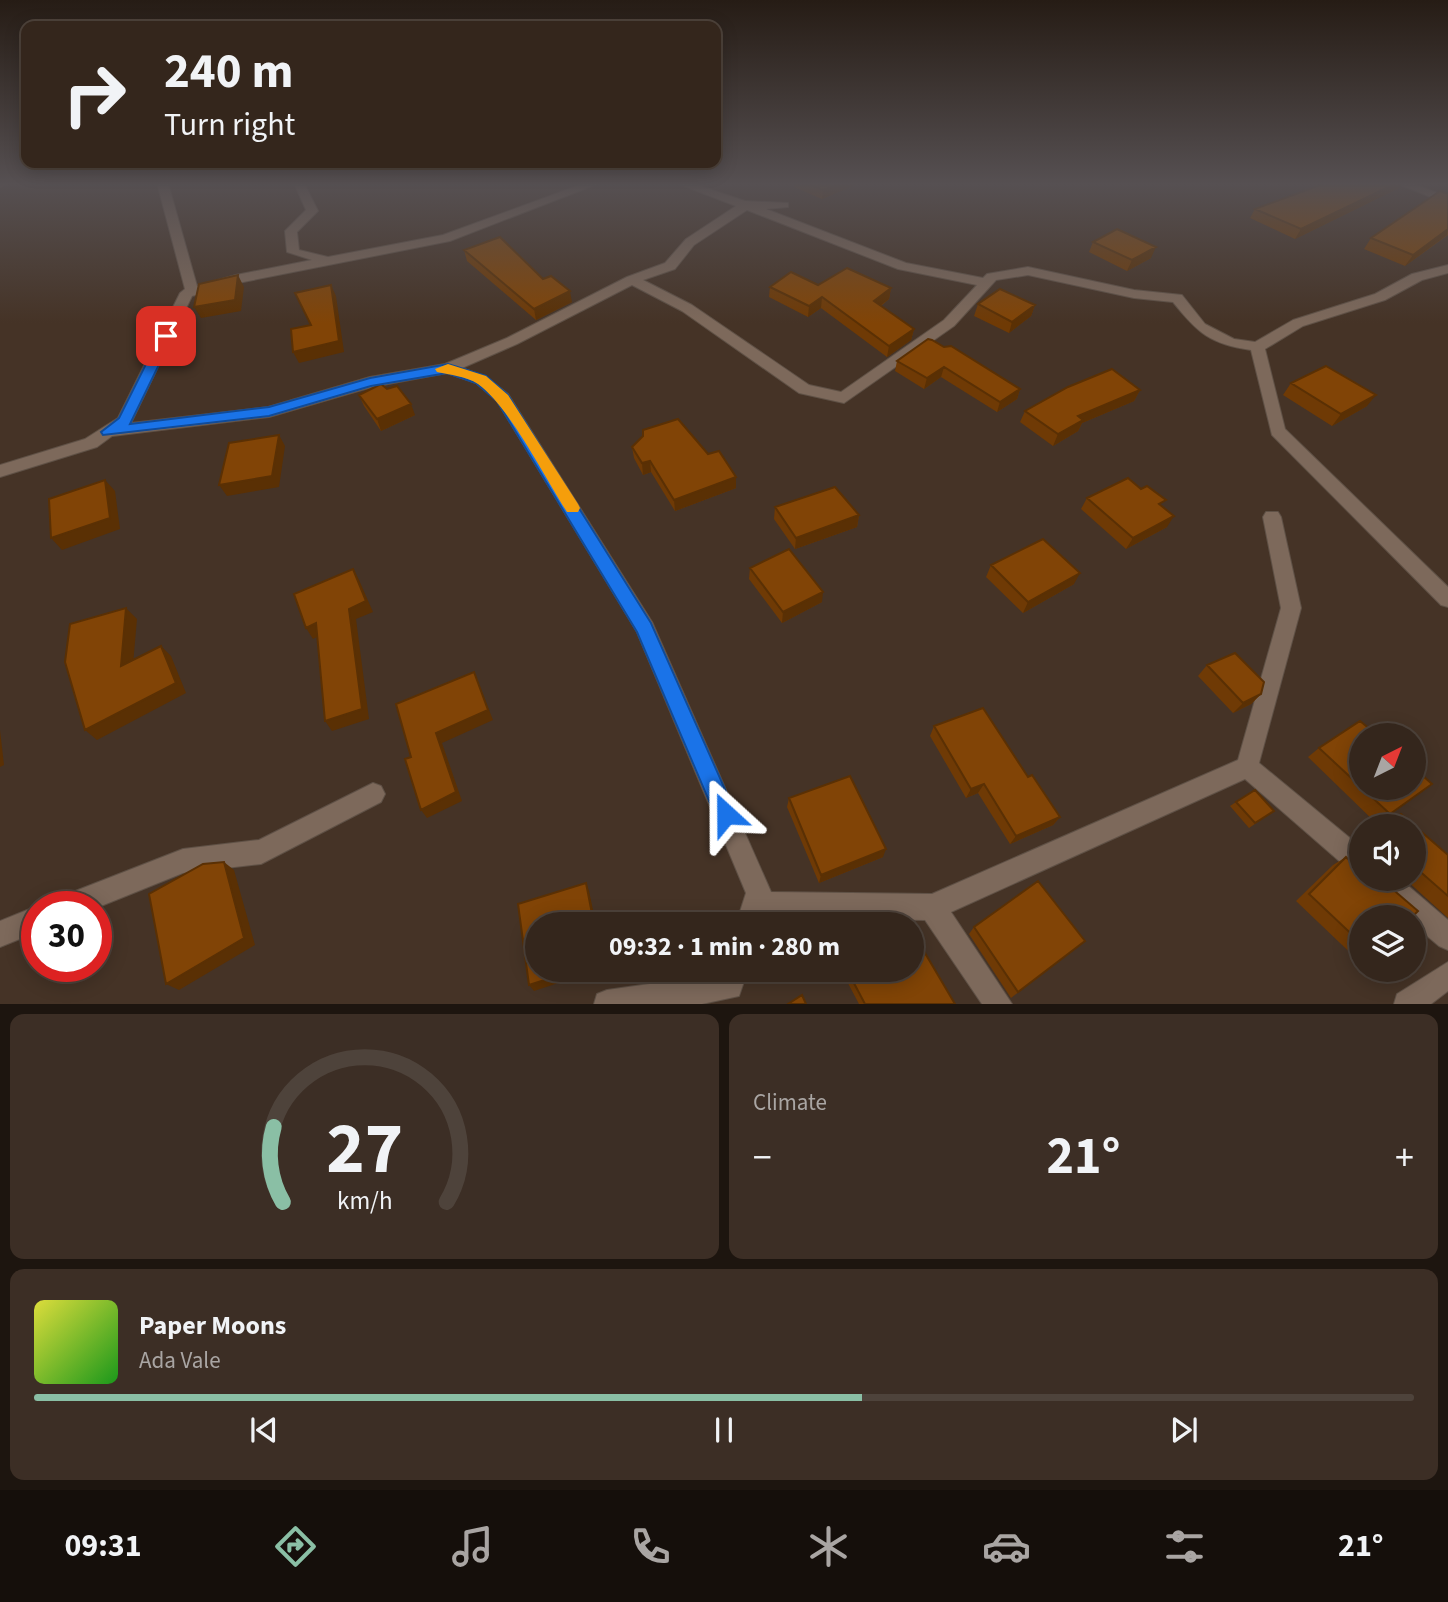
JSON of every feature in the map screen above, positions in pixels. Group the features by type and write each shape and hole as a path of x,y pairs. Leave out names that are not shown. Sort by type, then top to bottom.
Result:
{"street":[{"path":"175,230 192,292"},
{"path":"292,230 293,252 332,261"},
{"path":"0,471 91,443 124,421 187,293 236,279 446,238 468,230"},
{"path":"108,432 269,412 370,382 448,368 512,341 632,280 670,266 690,242 709,230"},
{"path":"810,230 903,267 986,283"},
{"path":"632,280 687,308 804,388 844,398 949,323 992,277 1028,271 1134,294 1177,298 1200,327 1230,343 1257,346 1298,323 1380,297 1417,277 1448,269"},
{"path":"1257,346 1278,431 1448,599"},
{"path":"448,368 481,380 503,398 645,628 760,893 753,912"},
{"path":"1247,767 1291,608 1272,517"},
{"path":"803,912 932,907 1247,767"},
{"path":"1247,767 1349,853"},
{"path":"107,891 183,861 261,852 373,794"},
{"path":"1394,891 1448,937"},
{"path":"932,907 999,1003"},
{"path":"0,934 21,925"},
{"path":"1407,1003 1448,975"},
{"path":"607,1003 729,986 730,982"}],"building":[{"path":"1119,230 1156,247 1132,260 1093,242"},
{"path":"1383,230 1447,230 1413,255 1371,238"},
{"path":"500,237 543,279 551,276 570,291 534,309 464,250"},
{"path":"847,268 891,288 874,301 914,329 889,346 822,297 809,306 770,287 791,272 818,285"},
{"path":"238,275 235,300 194,307 199,284"},
{"path":"331,285 339,341 293,352 291,329 311,325 295,293"},
{"path":"1000,289 1035,305 1012,322 978,304"},
{"path":"928,339 944,347 951,346 1020,389 1000,402 944,367 927,378 897,361"},
{"path":"1326,366 1376,395 1341,414 1291,383"},
{"path":"1112,369 1140,390 1078,416 1083,420 1058,434 1025,411 1068,387"},
{"path":"381,384 387,389 397,386 411,404 377,419 359,395"},
{"path":"678,419 708,454 719,451 736,477 674,500 650,461 642,463 632,447 643,436 643,430"},
{"path":"279,435 272,476 219,485 229,443"},
{"path":"1128,478 1141,489 1147,486 1166,500 1159,504 1174,516 1133,538 1087,498"},
{"path":"105,480 110,518 51,538 49,499"},
{"path":"835,487 859,515 796,538 775,507"},
{"path":"1043,539 1080,573 1028,602 991,565"},
{"path":"789,549 823,592 783,612 750,568"},
{"path":"353,569 366,601 349,609 362,709 325,721 316,623 306,628 294,594"},
{"path":"126,608 121,666 161,646 176,683 85,730 65,662 70,624"},
{"path":"1235,653 1264,682 1261,694 1243,703 1207,665"},
{"path":"474,672 488,710 436,733 456,792 421,810 405,759 411,757 396,704"},
{"path":"983,708 1028,777 1032,775 1060,817 1016,836 984,784 971,789 934,726"},
{"path":"1349,728 1349,776 1319,748"},
{"path":"850,776 886,849 821,875 789,798"},
{"path":"1255,790 1274,811 1255,823 1236,802"},
{"path":"1375,800 1410,800 1390,814"},
{"path":"1426,836 1448,855 1448,896 1426,877"},
{"path":"1346,857 1349,860 1349,891 1395,891 1411,905 1349,905 1349,932 1309,894"},
{"path":"224,862 244,938 166,984 149,894 203,864"},
{"path":"1038,881 1085,941 1018,992 974,927"},
{"path":"586,883 592,912 525,912 525,956 518,904"},
{"path":"924,951 955,1004 865,1004 853,982 924,982"},
{"path":"802,995 806,1004 788,1004"}],"slow traffic":[{"path":"442,369 448,368 481,380 503,398 572,508"}],"route":[{"path":"166,336 124,421 108,432 269,412 370,382 448,368 481,380 503,398 645,628 726,814"}]}
